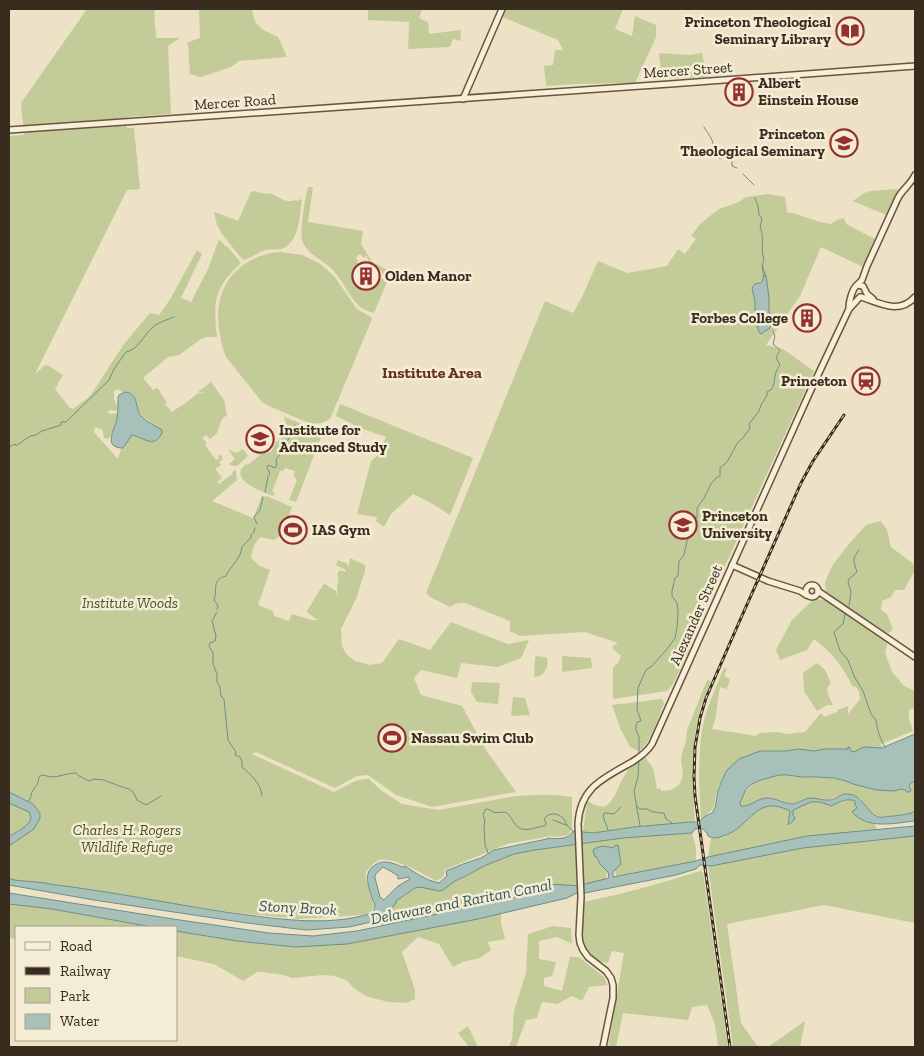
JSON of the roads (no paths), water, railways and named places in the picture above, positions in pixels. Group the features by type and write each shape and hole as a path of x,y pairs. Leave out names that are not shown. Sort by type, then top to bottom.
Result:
{"main road":[{"path":"462,99 502,9"},
{"name":"Mercer Street","path":"462,99 915,66"},
{"name":"Mercer Road","path":"9,130 462,99"},
{"path":"915,175 898,198 862,280 855,287 854,291 855,295 890,307 909,303 915,296"},
{"path":"861,297 864,295 865,290 865,272"},
{"path":"857,285 863,286 875,301"},
{"name":"Alexander Street","path":"603,1047 613,985 606,971 588,957 580,946 579,812 588,792 600,780 644,754 653,741 848,310 854,291"},
{"name":"Alexander Street","path":"848,310 861,297"},
{"path":"732,565 811,598 817,593"},
{"path":"790,588 802,588 813,585 816,587 817,593"},
{"path":"806,595 807,587"},
{"path":"817,593 828,598 915,657"}],"water":[{"path":"764,276 766,276 772,323 770,328 761,334 755,318 755,301 752,288 755,284 761,282"},
{"path":"125,392 133,396 142,417 162,430 159,438 149,441 132,435 123,448 113,445 111,437 117,419 118,397"},
{"path":"915,734 915,781 909,786 910,792 901,789 894,791 876,790 834,778 779,775 752,784 746,789 740,803 741,806 763,798 793,804 809,798 830,800 843,794 848,794 861,800 878,817 904,815 915,811 915,821 882,824 865,821 858,818 852,812 857,807 855,801 846,800 832,806 820,802 811,802 793,810 794,820 788,825 790,811 769,806 761,809 732,832 717,838 708,836 703,830 695,829 692,833 623,838 514,854 484,866 455,881 443,890 415,888 396,901 391,909 380,919 349,927 306,930 247,923 9,885 9,878 280,919 318,921 355,918 372,913 374,909 375,905 368,885 368,876 371,868 378,863 388,862 402,867 405,866 425,878 439,883 447,876 446,871 481,858 494,850 548,838 558,839 569,836 573,831 593,833 634,827 699,822 705,816 712,813 715,808 718,790 727,770 739,759 760,751 798,749 814,751 848,749 849,747 854,752 864,747 882,748","holes":["383,867 398,876 398,879 409,877 410,879 398,886 384,900 380,897 375,878 375,875"]},
{"path":"9,792 33,804 40,813 40,818 34,829 9,846 9,836 27,825 31,816 29,812 9,803"},
{"path":"915,826 915,836 803,848 711,866 700,865 696,869 676,875 577,893 567,898 478,919 347,944 295,947 237,941 178,931 178,926 146,926 52,909 9,904 9,893 269,933 313,936 357,931 517,897 539,886 549,884 582,886 609,878 608,872 600,864 597,857 595,857 593,850 595,848 606,846 613,848 618,845 621,864 613,872 613,877 696,861 807,836"}],"waterway":[{"path":"704,127 711,138 718,157 720,159 723,157 728,158 732,161 732,166 737,168"},
{"path":"743,174 754,185"},
{"path":"755,198 762,219 760,227 764,276"},
{"path":"762,266 766,276"},
{"path":"9,447 15,444 16,446 30,436 61,425 61,422 66,422 109,380 126,352 134,349 154,326 174,317"},
{"path":"639,755 639,737 636,730 637,722 641,721 637,710 638,688 646,670 652,666 675,638 678,612 677,603 672,596 672,591 675,578 678,576 679,561 684,555 690,535 689,532 697,517 697,508 711,484 720,476 720,468 727,462 738,442 750,428 749,424 759,411 767,392 772,389 776,371 780,365 776,358 780,350 773,344 775,336 773,331"},
{"path":"265,492 270,474 267,467 268,465 275,468 276,460 294,431 295,425"},
{"path":"257,524 254,517 260,510 263,497"},
{"path":"217,609 218,606 214,600 217,582 226,576 240,555 242,547 251,538 255,528"},
{"path":"849,606 851,592 848,582 857,572 854,559 859,550"},
{"path":"217,612 212,621 216,636 215,641 210,643 209,646 213,653 213,664 217,674 217,682 220,687 221,696 224,699 228,740 236,752 235,755 240,757 242,767 258,783 262,796"},
{"path":"845,614 843,624 834,632 840,651 848,660 854,676 863,691 871,714 876,720 879,734 885,747"},
{"path":"639,759 638,777 634,791 640,826"},
{"path":"29,801 32,791 42,775 55,777 74,773 89,781 94,779 104,780 129,789 137,800 146,805 161,796"},
{"path":"637,806 640,809 664,813 666,819 672,823"},
{"path":"608,830 603,816 604,813 614,814 621,807"},
{"path":"488,853 485,845 483,814 486,809 506,813 522,829 545,826 544,819 550,814 555,814 563,818 573,831"},
{"path":"553,820 566,825"}],"railway":[{"path":"730,1047 695,796 695,747 700,718 706,698 801,483 813,461 844,415"}],"place":[{"name":"Princeton Theological Seminary Library","path":"850,31"},
{"name":"Albert Einstein House","path":"739,92"},
{"name":"Princeton Theological Seminary","path":"844,143"},
{"name":"Olden Manor","path":"366,276"},
{"name":"Forbes College","path":"807,318"},
{"name":"Princeton","path":"866,381"},
{"name":"Institute for Advanced Study","path":"260,439"},
{"name":"Princeton University","path":"683,525"},
{"name":"IAS Gym","path":"293,530"},
{"name":"Nassau Swim Club","path":"392,738"}],"district":[{"name":"Institute Area","path":"432,372"}],"park label":[{"name":"Institute Woods","path":"130,603"},
{"name":"Charles H. Rogers Wildlife Refuge","path":"127,838"}],"water label":[{"name":"Delaware and Raritan Canal","path":"461,901"},
{"name":"Stony Brook","path":"298,907"}]}
